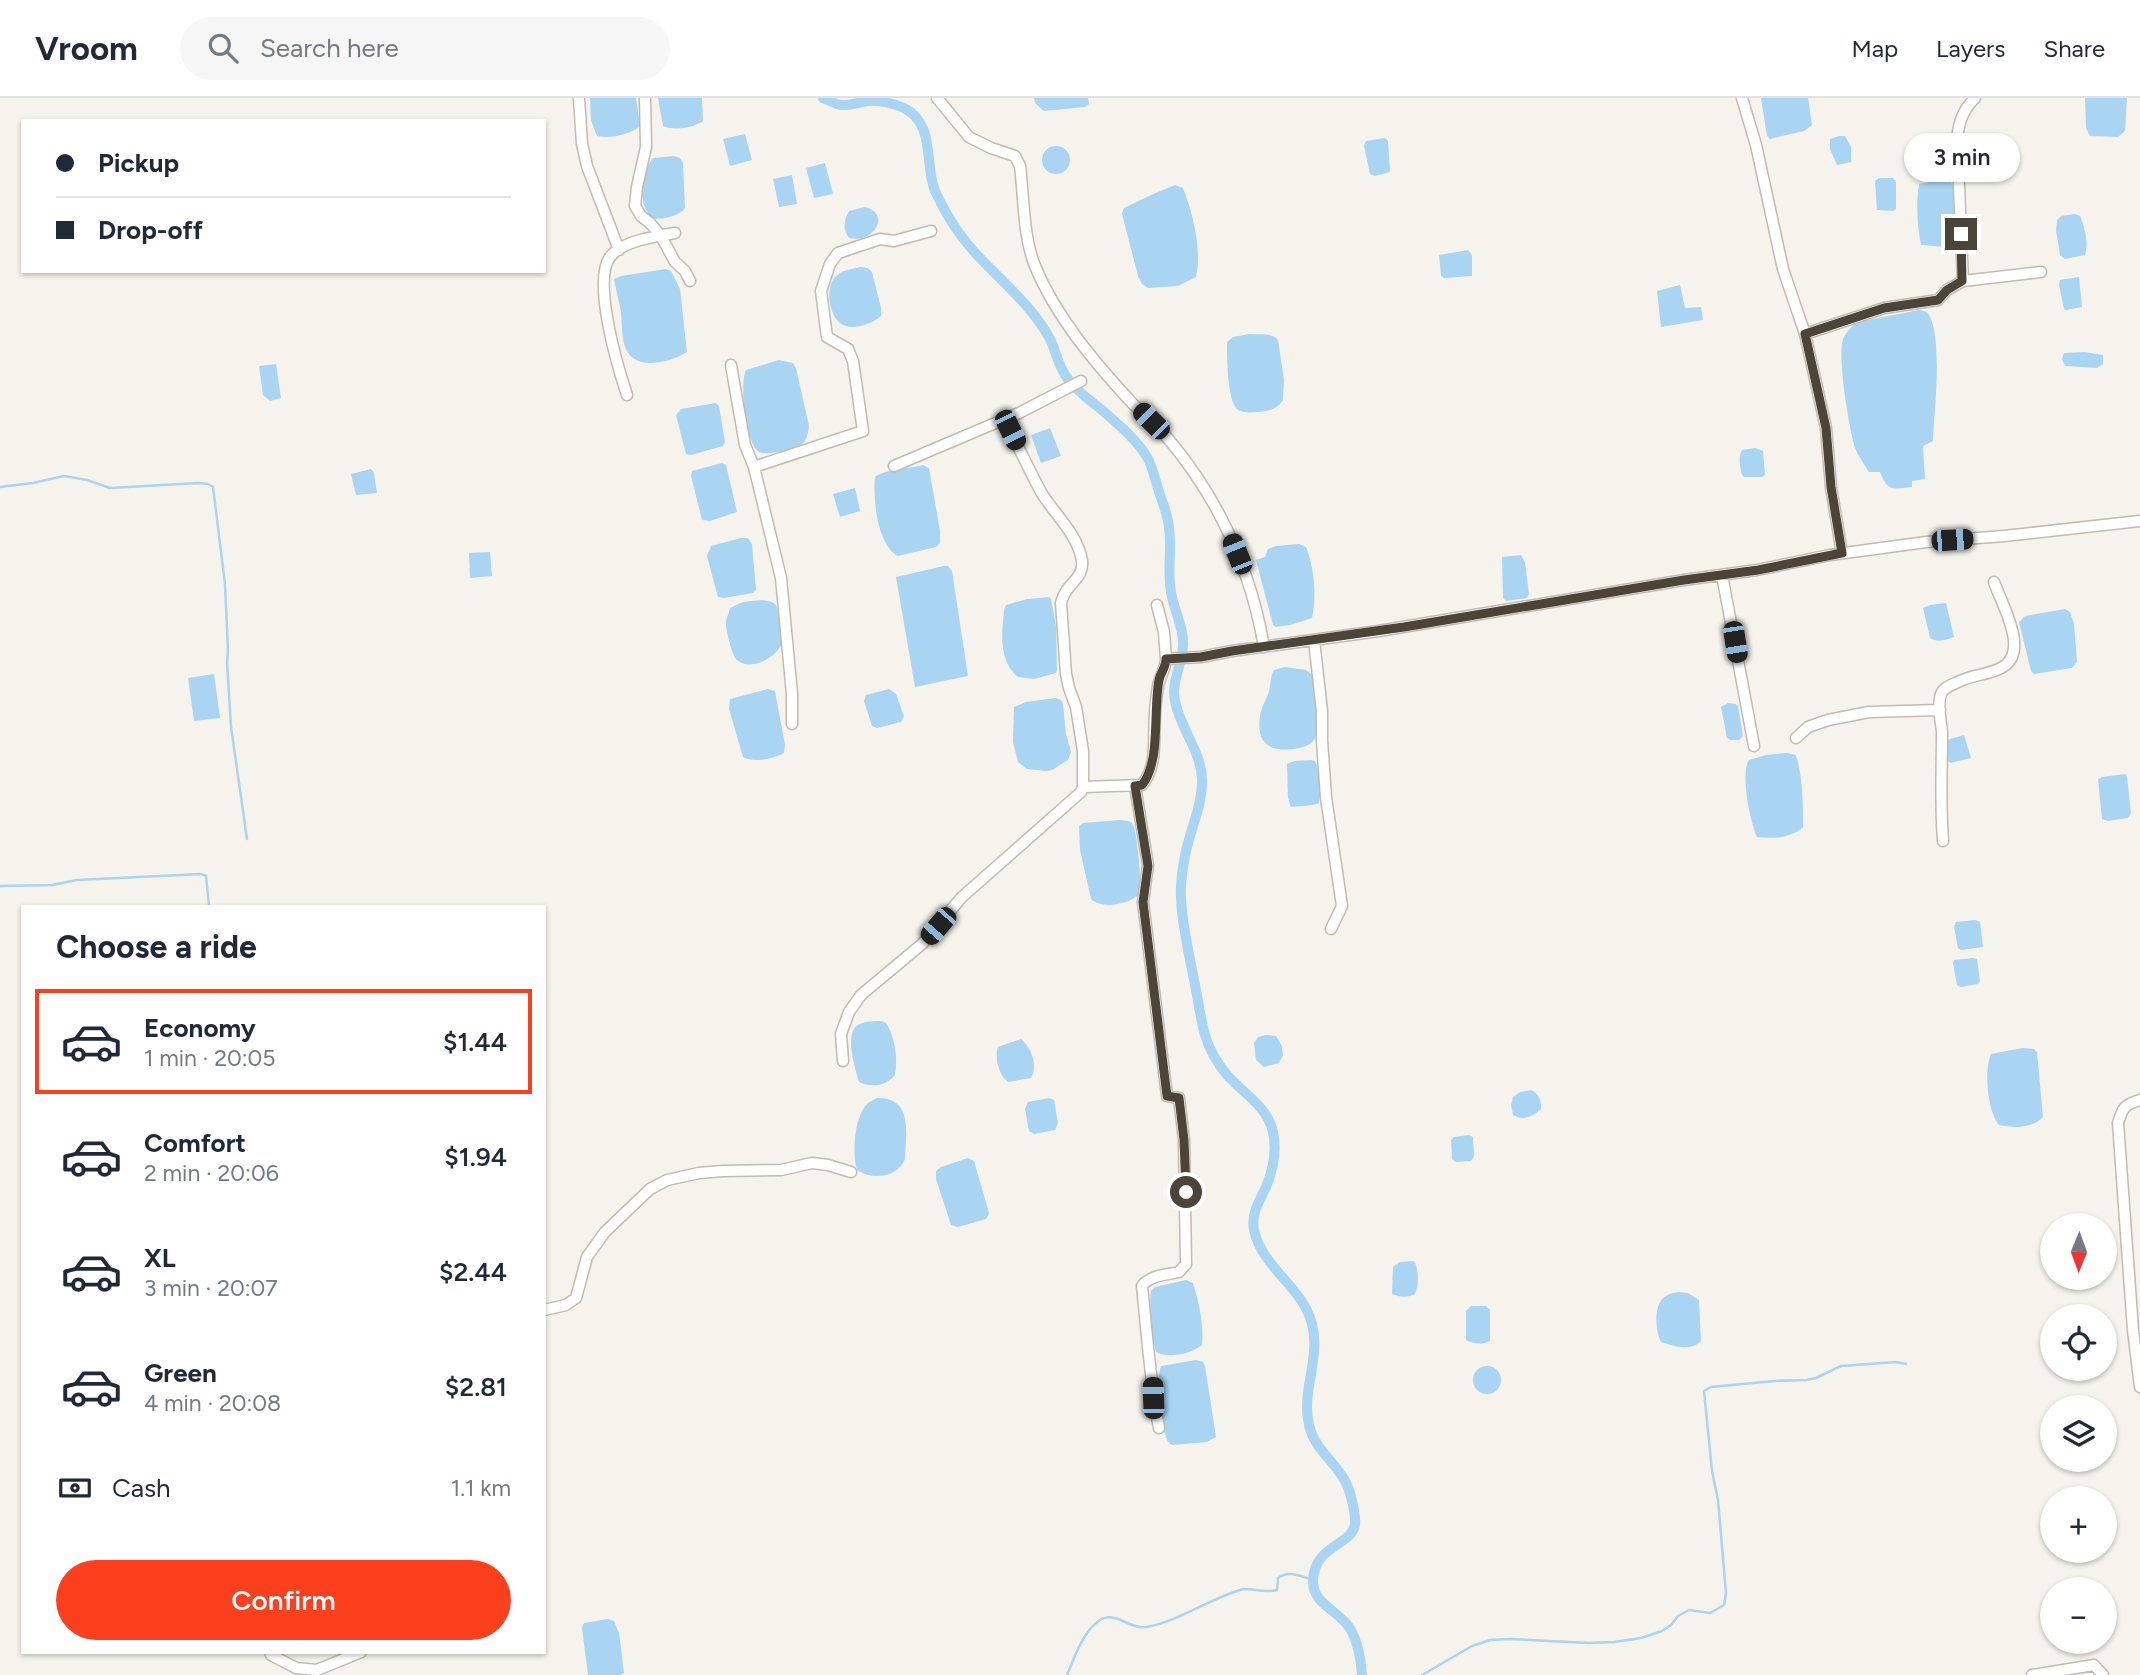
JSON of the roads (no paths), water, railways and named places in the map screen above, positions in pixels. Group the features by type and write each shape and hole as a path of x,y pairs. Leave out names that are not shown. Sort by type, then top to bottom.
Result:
{"street":[{"path":"579,98 587,166 619,250"},
{"path":"645,98 646,147 635,206 661,236 675,262 685,271 690,281"},
{"path":"937,98 969,137 1015,156 1020,166 1029,242 1034,263 1045,287 1087,351 1169,439 1214,504 1245,574 1264,647"},
{"path":"1742,98 1756,145 1783,269 1805,334 1826,428 1831,487 1842,553"},
{"path":"1962,281 1956,139 1959,121 1975,98"},
{"path":"754,467 863,431 853,361 848,349 827,337 824,326 821,291 830,264 838,253 880,239 894,241 931,231"},
{"path":"627,395 611,341 603,277 606,264 619,250 650,237 675,233"},
{"path":"1805,334 1884,308 1938,300 1947,290 1962,281 2041,272"},
{"path":"731,365 745,445 754,467 781,578 792,694 792,724"},
{"path":"894,466 1004,419 1081,381"},
{"path":"843,1061 841,1034 849,1012 860,995 922,944 962,897 1047,823 1083,787 1083,751 1076,707 1066,674 1061,603 1065,593 1080,575 1083,562 1066,527 1041,492 1004,419"},
{"path":"1166,659 1216,655 1314,640 1758,570 1842,553 2140,521"},
{"path":"1722,575 1754,746"},
{"path":"1942,841 1940,698 1943,690 1963,679 1997,670 2008,664 2014,655 2013,632 1994,582"},
{"path":"1083,787 1142,785 1149,777 1154,753 1156,700 1160,677 1166,665 1164,632 1157,605"},
{"path":"1314,640 1322,711 1326,797 1342,906 1331,929"},
{"path":"1796,738 1808,727 1869,712 1940,710"},
{"path":"1135,786 1148,866 1143,902 1167,1096 1179,1098 1184,1140 1186,1264 1179,1272 1146,1280 1142,1286 1153,1398 1159,1428"},
{"path":"2140,1100 2122,1109 2118,1123 2133,1330 2140,1387"},
{"path":"546,1309 572,1302 576,1298 587,1257 605,1232 650,1189 667,1180 699,1173 780,1170 813,1163 851,1172"},
{"path":"270,1654 296,1668 317,1670 358,1654"},
{"path":"2032,1675 2094,1665 2103,1675"}],"water":[{"path":"590,98 636,98 640,126 620,136 597,136 591,120"},
{"path":"658,98 702,98 703,121 684,128 663,126"},
{"path":"1034,98 1088,98 1089,104 1085,107 1044,111 1035,103"},
{"path":"1761,98 1808,98 1812,125 1804,131 1770,139 1767,136"},
{"path":"2085,98 2127,98 2125,131 2118,137 2090,136 2086,128"},
{"path":"745,134 752,160 730,166 723,139"},
{"path":"1845,136 1851,147 1851,162 1837,165 1830,149 1830,139"},
{"path":"1385,138 1388,141 1390,172 1375,176 1370,174 1364,146 1366,141"},
{"path":"1056,146 1066,150 1070,160 1066,170 1056,174 1046,170 1042,160 1046,150"},
{"path":"653,158 680,158 683,163 685,208 676,215 654,219 645,207 643,181"},
{"path":"825,163 833,194 814,198 806,168"},
{"path":"792,175 797,204 779,207 773,179"},
{"path":"1879,178 1893,178 1896,182 1896,209 1893,211 1877,210 1875,181"},
{"path":"1939,180 1951,182 1953,186 1956,235 1955,242 1947,247 1921,245 1919,230 1919,184"},
{"path":"1175,185 1183,188 1193,220 1198,255 1196,277 1178,286 1148,288 1138,276 1122,214 1124,208"},
{"path":"865,207 877,216 876,227 865,237 849,238 845,224 849,211"},
{"path":"2061,216 2080,216 2083,225 2085,255 2065,259 2060,255 2057,220"},
{"path":"1468,250 1472,255 1472,276 1441,276 1439,255"},
{"path":"860,267 868,268 872,272 881,316 867,324 845,326 833,314 830,288 837,275"},
{"path":"666,269 671,271 680,289 687,352 664,361 640,361 633,358 625,345 614,279"},
{"path":"2079,277 2082,307 2066,310 2060,280"},
{"path":"1680,285 1685,308 1701,307 1703,320 1661,327 1657,291"},
{"path":"1919,310 1927,312 1932,322 1937,354 1933,441 1923,446 1925,479 1912,481 1912,487 1892,488 1880,472 1869,472 1855,448 1844,393 1843,339 1857,322"},
{"path":"1249,334 1269,335 1278,340 1284,380 1283,400 1267,411 1239,411 1231,396 1227,342 1233,337"},
{"path":"2064,353 2103,355 2103,364 2097,368 2065,366 2062,359"},
{"path":"779,360 793,363 796,368 809,426 806,439 801,445 780,452 762,453 754,447 747,426 744,377 746,370"},
{"path":"276,364 281,398 270,401 263,395 259,366"},
{"path":"716,403 719,406 725,442 723,446 686,454 676,415 681,409"},
{"path":"1050,428 1061,456 1041,463 1031,435"},
{"path":"1755,448 1763,451 1765,475 1744,477 1740,465 1742,450"},
{"path":"722,463 726,465 737,512 710,521 702,520 692,471"},
{"path":"923,465 929,468 940,543 936,547 898,556 885,542 881,532 876,509 875,477"},
{"path":"371,469 377,493 356,495 351,474"},
{"path":"855,488 860,511 840,517 833,494"},
{"path":"748,538 752,544 756,590 753,593 718,597 707,556 711,546"},
{"path":"1299,544 1306,547 1313,572 1312,618 1276,627 1273,625 1256,560 1265,557 1268,549 1276,546"},
{"path":"490,552 492,576 470,578 469,553"},
{"path":"1521,555 1525,562 1529,594 1527,598 1506,601 1503,598 1502,557"},
{"path":"948,566 952,571 968,676 915,687 896,577"},
{"path":"1049,597 1056,626 1056,673 1034,679 1018,677 1009,666 1004,652 1002,630 1005,607 1027,599"},
{"path":"762,600 776,605 784,637 782,644 765,660 743,663 735,658 726,627 730,608 743,602"},
{"path":"1946,603 1954,637 1933,640 1930,638 1923,608"},
{"path":"2065,609 2070,612 2074,624 2077,662 2072,668 2034,674 2019,622 2025,616"},
{"path":"1285,667 1306,670 1314,676 1319,726 1317,734 1308,745 1285,750 1266,744 1259,725 1274,670"},
{"path":"214,674 220,718 194,721 188,678"},
{"path":"768,689 775,691 785,745 784,753 763,760 747,759 743,757 729,709 730,699"},
{"path":"889,689 896,694 904,716 901,722 877,728 872,726 864,701 866,695"},
{"path":"1056,698 1063,704 1071,752 1068,760 1052,770 1027,769 1018,762 1013,742 1014,707 1026,702"},
{"path":"1728,703 1738,706 1743,736 1739,740 1727,738 1721,707"},
{"path":"1964,735 1971,758 1950,763 1946,758 1943,741"},
{"path":"1787,753 1796,755 1798,764 1803,827 1782,837 1757,837 1747,797 1746,766 1749,760"},
{"path":"1315,761 1318,771 1319,803 1291,807 1288,798 1287,764"},
{"path":"2125,774 2131,813 2128,818 2108,821 2102,819 2098,779"},
{"path":"1120,820 1131,822 1136,834 1140,894 1123,903 1102,904 1091,899 1080,850 1079,826 1083,823"},
{"path":"1956,922 1980,922 1983,947 1961,950 1958,948 1954,927"},
{"path":"1977,959 1980,981 1978,984 1961,987 1957,985 1954,960"},
{"path":"882,1021 886,1023 894,1041 895,1075 883,1084 864,1084 859,1082 855,1069 852,1035 858,1025"},
{"path":"1276,1036 1282,1046 1283,1055 1279,1063 1264,1067 1256,1060 1254,1043 1258,1037"},
{"path":"1021,1039 1033,1057 1033,1073 1031,1078 1008,1082 998,1066 998,1047"},
{"path":"2023,1048 2037,1052 2043,1117 2022,1127 1999,1125 1992,1110 1988,1090 1991,1054"},
{"path":"1531,1090 1539,1098 1541,1109 1528,1117 1513,1115 1513,1097 1520,1092"},
{"path":"877,1098 897,1103 905,1118 906,1128 905,1159 902,1165 891,1173 877,1176 857,1170 855,1146 859,1118 868,1103"},
{"path":"1049,1098 1054,1100 1058,1123 1055,1130 1034,1134 1029,1131 1025,1109 1028,1102"},
{"path":"1469,1135 1473,1137 1474,1156 1471,1161 1456,1162 1452,1159 1451,1140"},
{"path":"968,1158 974,1161 989,1213 986,1219 958,1227 951,1225 936,1179 936,1171"},
{"path":"1414,1261 1418,1277 1415,1294 1404,1297 1392,1294 1393,1267 1400,1262"},
{"path":"1186,1280 1193,1283 1197,1298 1202,1321 1202,1345 1179,1354 1161,1354 1156,1352 1153,1337 1151,1291 1155,1287"},
{"path":"1688,1293 1699,1300 1701,1341 1692,1346 1671,1345 1661,1342 1659,1337 1656,1317 1659,1304 1668,1295"},
{"path":"1471,1306 1486,1306 1490,1310 1490,1341 1478,1344 1466,1340 1466,1311"},
{"path":"1196,1360 1203,1362 1205,1366 1216,1437 1207,1442 1172,1445 1168,1442 1160,1415 1158,1384 1161,1366"},
{"path":"1487,1366 1497,1370 1501,1380 1497,1390 1487,1394 1477,1390 1473,1380 1477,1370"},
{"path":"608,1619 614,1621 619,1633 624,1673 588,1675 582,1628 584,1623"}],"waterway":[{"path":"823,98 840,105 868,101 886,102 904,108 914,115 925,134 935,191 956,227 975,253 1035,316 1049,337 1062,369 1072,384 1132,438 1143,450 1152,469 1168,523 1170,584 1183,639 1174,687 1175,701 1198,759 1202,779 1200,800 1181,879 1186,939 1209,1046 1227,1075 1266,1115 1273,1132 1275,1146 1272,1167 1253,1224 1265,1256 1300,1299 1312,1324 1314,1349 1307,1400 1309,1425 1324,1454 1346,1482 1355,1519 1352,1531 1347,1537 1320,1559 1315,1568 1314,1589 1322,1602 1351,1630 1359,1652 1362,1675"},
{"path":"0,487 64,476 110,488 198,483 213,487 225,584 231,727 247,839"},
{"path":"0,886 52,885 77,880 201,874 206,876 209,905"},
{"path":"1422,1675 1472,1646 1490,1640 1589,1643 1641,1638 1662,1631 1689,1610 1710,1613 1724,1605 1726,1593 1718,1500 1712,1471 1704,1391 1711,1387 1806,1380 1841,1366 1896,1362 1906,1364"},
{"path":"1067,1675 1087,1634 1102,1619 1115,1618 1147,1627 1171,1620 1243,1589 1277,1590 1278,1578 1286,1574 1313,1580"}]}
